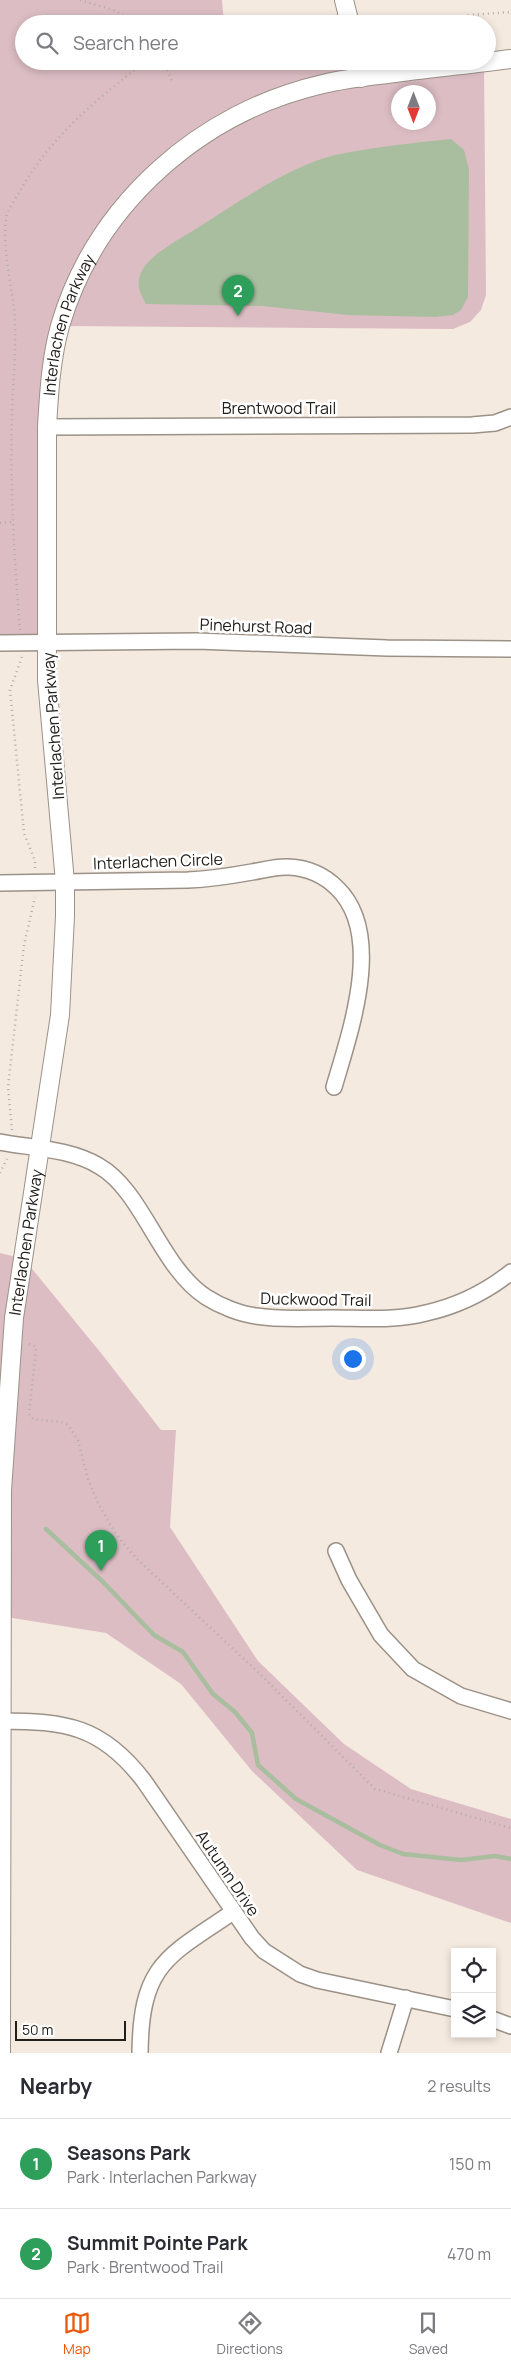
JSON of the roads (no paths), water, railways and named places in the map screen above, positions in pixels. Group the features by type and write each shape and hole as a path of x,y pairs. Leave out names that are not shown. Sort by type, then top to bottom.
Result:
{"street":[{"path":"344,0 348,15"},
{"name":"Interlachen Parkway","path":"496,60 511,59"},
{"name":"Interlachen Parkway","path":"2,2053 2,1490 12,1342 42,1149 60,1016 65,882 47,680 47,427 49,395 60,326 89,256 126,204 175,154 206,131 246,110 282,96 324,84 358,70"},
{"name":"Brentwood Trail","path":"47,427 472,425 495,422 511,417"},
{"name":"Pinehurst Road","path":"0,643 197,641 387,648 511,649"},
{"name":"Interlachen Circle","path":"65,882 217,878 288,866 308,870 327,878 342,893 353,910 361,949 359,988 354,1019 334,1087"},
{"path":"0,883 65,882"},
{"name":"Duckwood Trail","path":"6,1143 80,1157 100,1166 116,1179 128,1194 175,1266 190,1284 207,1298 254,1316 276,1318 389,1318 424,1314 450,1307 483,1292 511,1274"},
{"path":"336,1551 349,1580 381,1635 414,1669 462,1696 511,1711"},
{"name":"Autumn Drive","path":"1,1721 52,1722 72,1726 95,1736 115,1749 131,1764 144,1781 233,1912 264,1951 300,1974 317,1980 451,2008"},
{"path":"140,2053 142,2007 157,1971 170,1956 233,1912"},
{"path":"389,2053 406,1998"},
{"path":"496,2020 511,2026"}],"waterway":[{"path":"46,1529 102,1581 154,1635 183,1652 213,1694 235,1712 252,1733 258,1765 296,1799 380,1845 403,1854 461,1860 495,1856 511,1859"}],"place":[{"name":"Summit Pointe Park","path":"238,316"},
{"name":"Seasons Park","path":"101,1571"}]}
